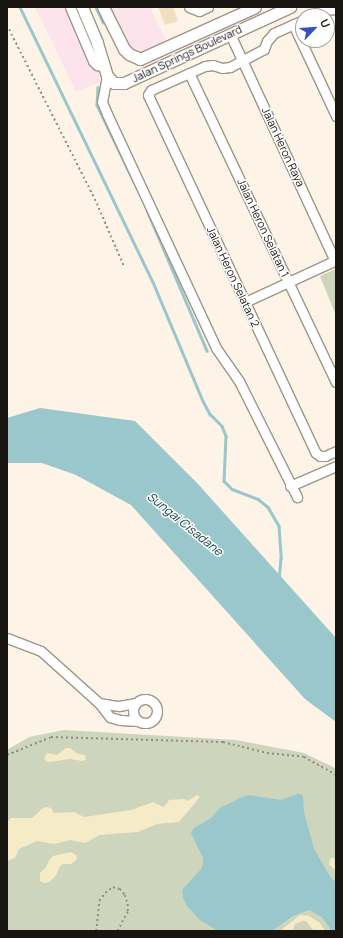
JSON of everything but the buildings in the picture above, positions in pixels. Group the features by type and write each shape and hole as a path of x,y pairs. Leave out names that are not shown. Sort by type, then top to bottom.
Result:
{"main road":[{"path":"82,7 103,69"},
{"name":"Jalan Springs Boulevard","path":"103,7 124,48 129,54 140,59 255,7"},
{"name":"Jalan Springs Boulevard","path":"103,69 112,81 124,83 141,77 290,7"},
{"path":"140,59 141,77"}],"street":[{"path":"70,7 103,69 102,102 107,114 216,348 239,381 290,486 297,497"},
{"path":"190,8 199,11 208,7"},
{"path":"189,73 213,65 222,68 230,67 264,49 267,41 274,32 293,24 336,116"},
{"name":"Jalan Heron Raya","path":"230,34 336,260"},
{"name":"Jalan Heron Selatan 2","path":"189,73 151,90 148,95 150,101 316,453 320,456 326,456 336,451"},
{"name":"Jalan Heron Selatan 1","path":"189,73 336,382"},
{"path":"245,302 336,260"},
{"path":"290,486 336,466"},
{"path":"7,638 40,651 99,703 110,717 120,720 146,723 153,721 157,711 154,703 143,699 136,703 119,706 99,703"},
{"path":"136,703 133,711 138,721"}],"path":[{"path":"7,25 95,199 124,266"},
{"path":"7,755 51,737 223,742 267,753 304,757 336,775"},
{"path":"96,931 99,901 105,893 113,887 120,889 125,895 128,904 128,912 118,931"}],"shaded area":[{"path":"35,7 80,7 100,52 100,82 76,92"},
{"path":"112,7 150,7 169,47 140,56 130,47"}],"green space":[{"path":"336,269 336,316 320,276"},
{"path":"64,730 236,740 304,753 335,768 336,931 7,931 7,750 29,737"}],"sand":[{"path":"66,748 70,748 78,754 85,755 86,759 83,761 69,759 50,762 44,759 47,753 57,755"},
{"path":"197,795 200,797 179,822 157,824 138,832 100,835 85,843 70,840 54,844 37,841 19,849 15,858 7,861 7,822 11,818 32,818 43,808 47,807 51,808 54,813 74,812 84,817 131,810 153,802 164,807 169,800 184,799 188,801"},
{"path":"71,852 76,855 77,859 71,864 63,864 60,866 55,877 49,882 44,883 40,881 40,873 53,856"},
{"path":"331,857 335,859 336,871 329,864"},
{"path":"300,915 309,916 319,922 325,931 314,931 306,921 303,921 295,924 293,931 280,931"}],"water":[{"name":"Sungai Cisadane","path":"40,408 135,421 198,484 336,638 336,722 305,699 131,505 76,475 42,463 7,463 7,418"},
{"path":"297,794 303,796 304,812 314,849 331,878 336,882 336,931 332,931 322,917 309,910 293,916 272,931 218,931 200,920 187,906 183,898 182,890 201,869 203,864 203,858 191,833 194,828 211,818 220,808 249,795 281,800"}],"waterway":[{"path":"20,7 153,282 203,401 210,414 222,426 226,436 224,481 232,489 258,499 268,507 279,526 281,558 279,579"},
{"path":"96,7 103,22"},
{"path":"98,87 97,105 134,182"},
{"path":"147,210 207,351"}]}
